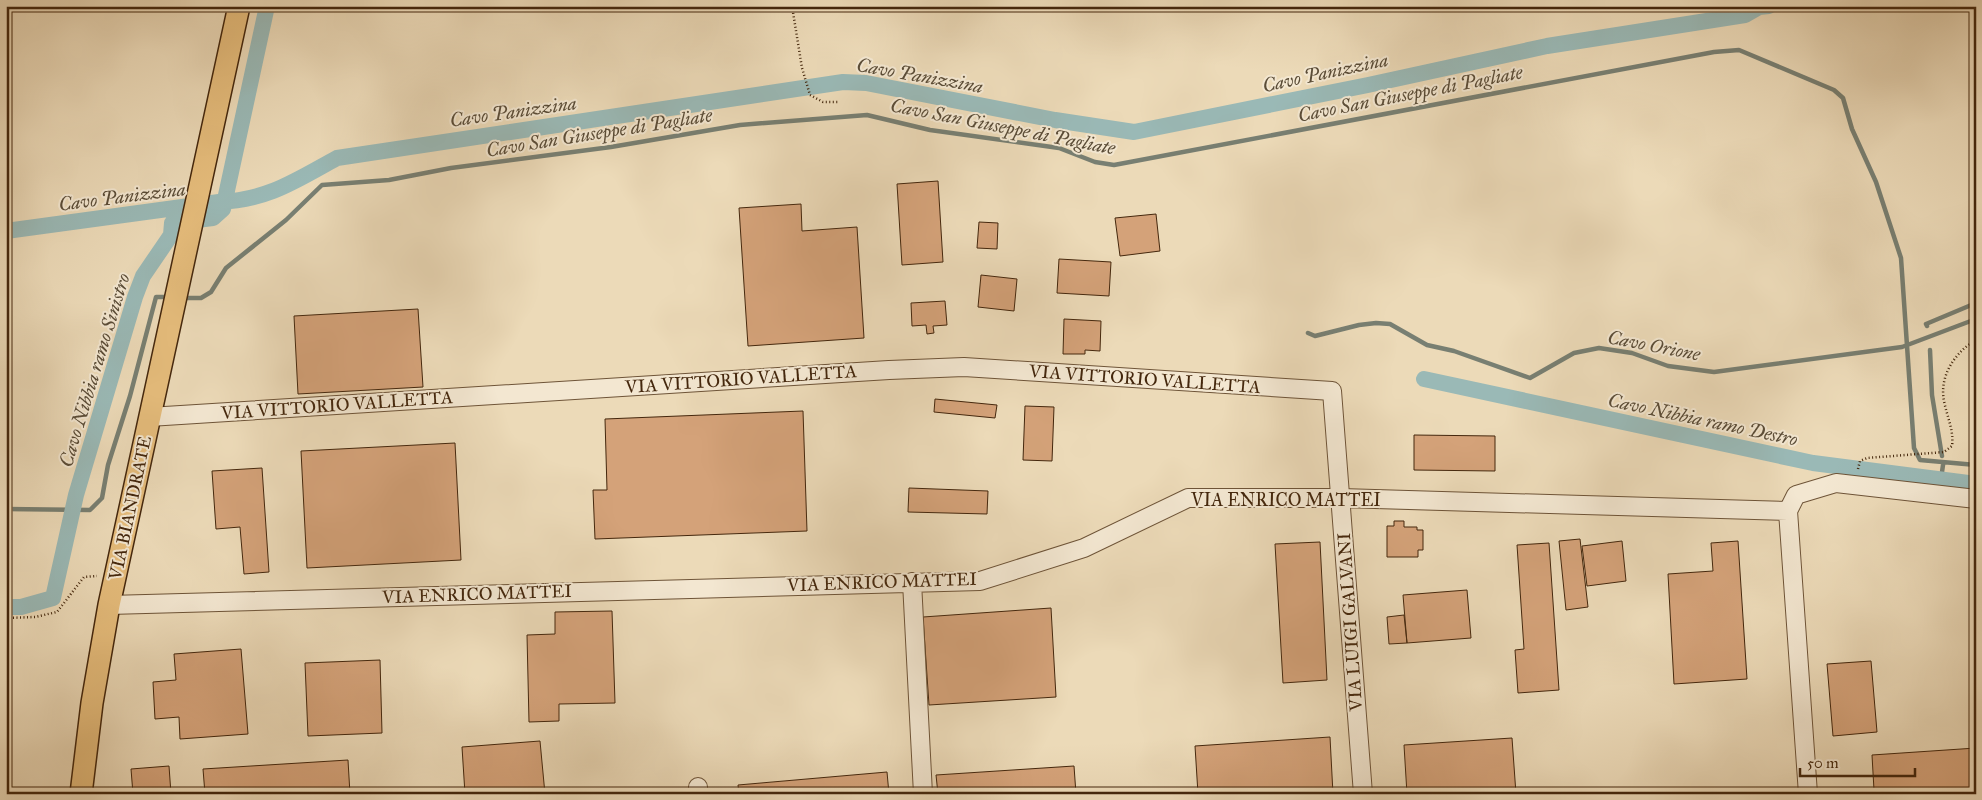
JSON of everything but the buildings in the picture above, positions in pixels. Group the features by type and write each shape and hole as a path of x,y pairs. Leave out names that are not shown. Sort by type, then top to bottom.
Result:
{"main road":[{"name":"VIA BIANDRATE","path":"81,794 92,703 109,605 239,6"}],"street":[{"name":"VIA VITTORIO VALLETTA","path":"149,417 889,370 964,367 1332,391"},
{"name":"VIA LUIGI GALVANI","path":"1332,391 1342,498 1363,794"},
{"path":"1808,794 1788,511 1796,495 1836,483 1976,499"},
{"name":"VIA ENRICO MATTEI","path":"109,605 980,581 1084,548 1188,498 1342,498 1788,511"},
{"path":"912,582 923,794"}],"path":[{"path":"792,6 810,95 823,102 838,102"},
{"path":"1860,461 1867,458 1944,452 1952,446 1953,437 1944,399 1945,382 1950,366 1958,353 1976,340"},
{"path":"6,618 35,617 57,612 84,577 116,576"}],"waterway":[{"name":"Cavo Nibbia ramo Sinistro","path":"6,607 21,607 53,598 76,495 135,297 143,276 171,235 172,223 213,218 223,209 267,6"},
{"path":"1726,6 1727,18"},
{"name":"Cavo Panizzina","path":"6,231 252,198 281,188 337,158 843,82 866,83 1055,120 1134,132 1368,85 1547,46 1745,15 1759,7 1769,6"},
{"name":"Cavo San Giuseppe di Pagliate","path":"181,298 201,298 211,292 226,268 286,220 322,185 389,180 451,168 611,147 740,125 867,115 930,130 1059,148 1095,162 1114,165 1714,52 1739,50 1834,90 1843,98 1852,129 1876,182 1901,258 1914,448 1920,460 1976,465"},
{"name":"Cavo San Giuseppe di Pagliate","path":"6,509 90,510 102,498 108,465 130,396 156,297 171,297"},
{"path":"1927,326 1926,324 1976,303"},
{"name":"Cavo Orione","path":"1308,333 1315,336 1359,325 1390,324 1427,345 1454,351 1530,378 1574,353 1599,348 1632,353 1668,366 1714,372 1902,347 1976,319"},
{"path":"1930,350 1932,395 1942,456"},
{"name":"Cavo Nibbia ramo Destro","path":"1424,379 1813,463 1976,484"},
{"path":"1941,479 1943,465"}]}
